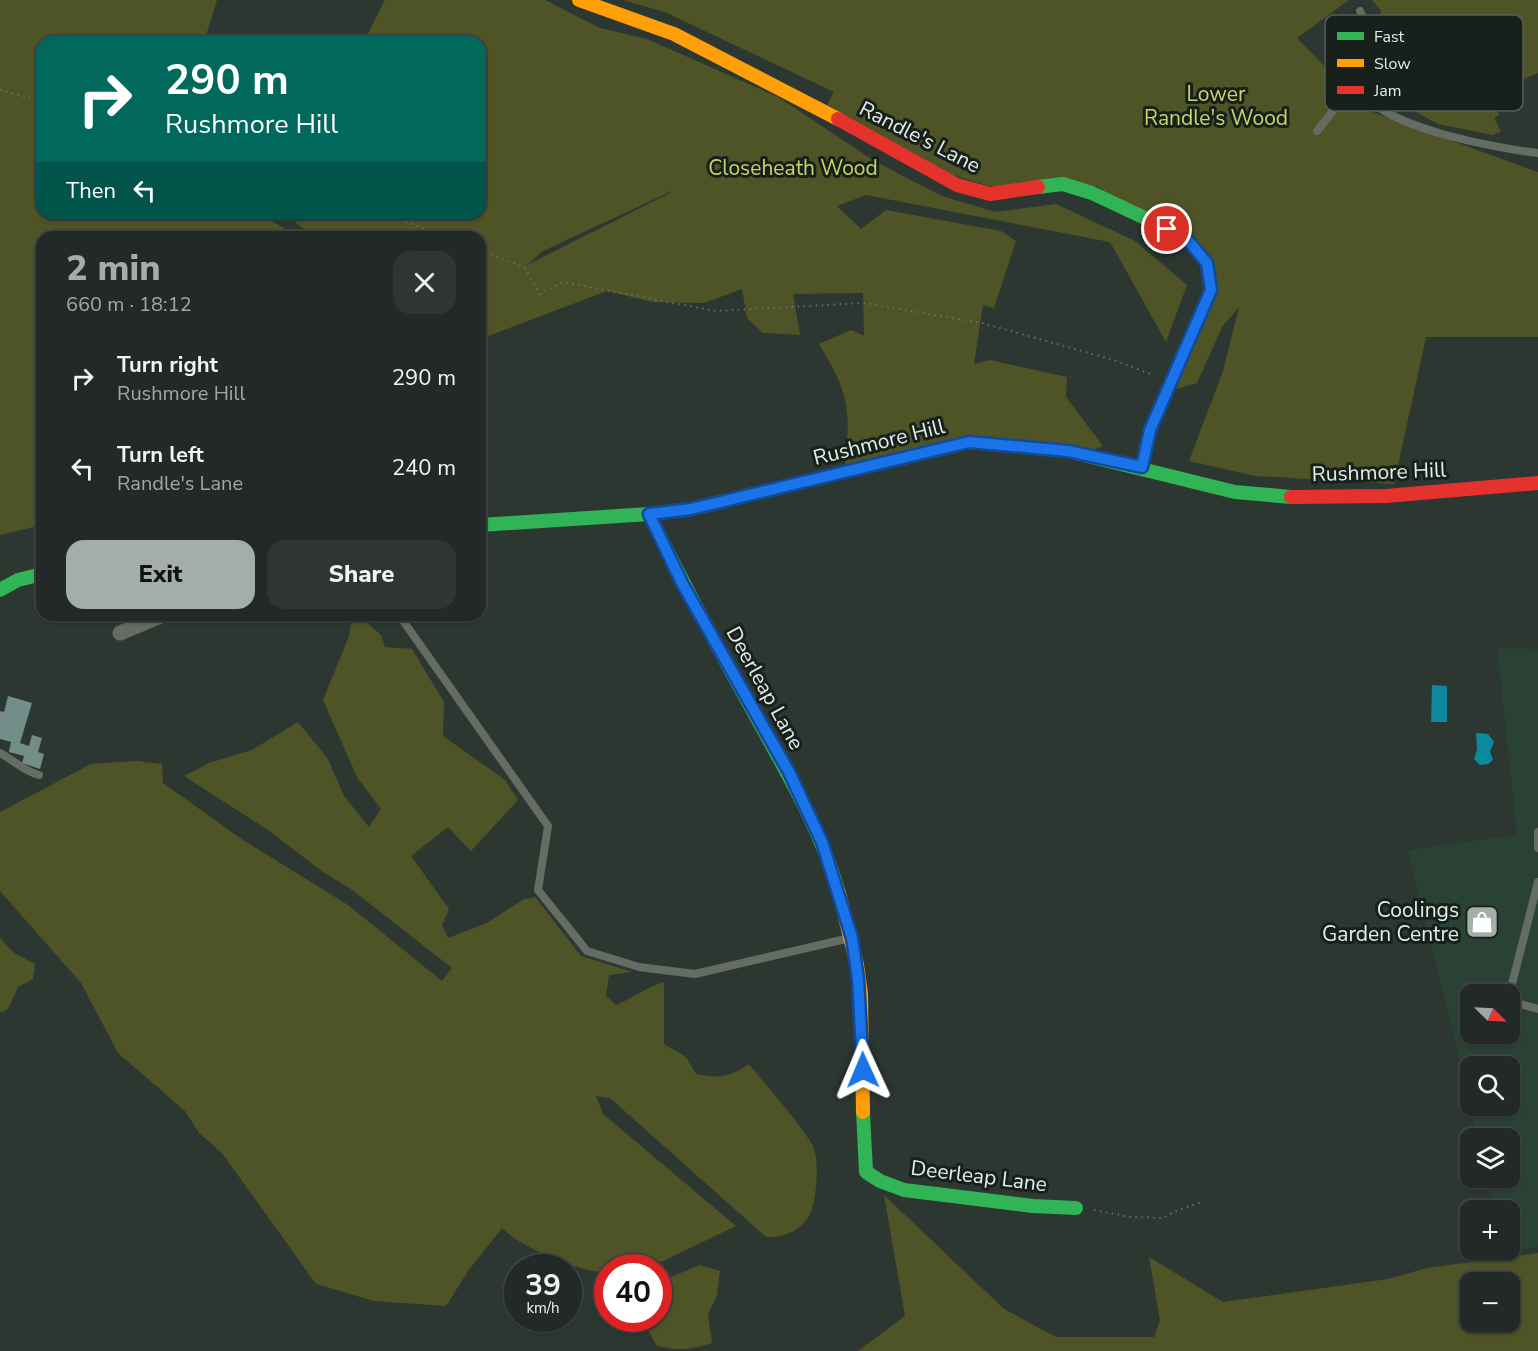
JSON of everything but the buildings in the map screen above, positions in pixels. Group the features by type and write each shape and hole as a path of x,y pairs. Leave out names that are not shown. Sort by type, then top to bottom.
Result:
{"street":[{"name":"Randle's Lane","path":"579,0 608,13 671,33 749,70 957,185 990,194 1063,184 1092,193 1185,237 1207,263 1211,290 1150,430 1142,467"},
{"name":"Rushmore Hill","path":"486,525 691,509 969,442 1068,451 1142,467 1235,492 1263,496 1384,496 1538,483"},
{"name":"Deerleap Lane","path":"649,514 688,593 790,775 822,842 852,938 858,979 863,1048 862,1138 866,1172 880,1181 904,1190 1033,1206 1076,1208"},
{"path":"0,590 18,580 36,576"},
{"path":"120,633 149,621"}],"lane":[{"path":"1360,11 1361,15"},
{"path":"1317,131 1333,111"},
{"path":"1387,111 1402,121 1463,139 1538,153"},
{"path":"403,621 548,826 538,890 587,951 639,967 694,974 852,938"},
{"path":"0,753 22,770 39,776"},
{"path":"1538,832 1538,848"},
{"path":"1538,882 1512,984 1511,999 1538,1009"}],"path":[{"path":"0,90 36,99"},
{"path":"399,219 430,231"},
{"path":"486,252 524,267 540,294 563,282 716,311 863,303 982,323 1114,360 1172,382"},
{"path":"1076,1208 1130,1217 1163,1218 1176,1210 1202,1202"}],"shaded area":[{"name":"Coolings Garden Centre","path":"1497,648 1538,649 1538,1247 1520,1249 1520,1200 1494,1200 1490,1188 1520,1188 1520,1128 1476,1128 1472,1116 1520,1116 1520,1056 1460,1056 1460,1063 1408,850 1517,835"}],"green space":[{"path":"0,0 217,0 206,36 36,36 36,219 268,219 289,231 36,231 36,526 0,535"},
{"name":"Closeheath Wood","path":"385,0 545,0 600,28 647,39 778,97 876,162 942,196 996,212 1056,204 1135,241 1187,285 1166,342 1110,242 866,195 837,206 861,229 886,210 1001,231 1016,241 994,308 983,305 974,364 990,360 1067,377 1066,397 1103,446 1091,451 965,438 845,466 848,430 846,402 837,376 819,344 851,330 864,336 863,293 793,294 800,335 763,333 747,318 742,289 704,303 653,302 607,291 486,337 486,231 306,231 292,219 486,219 486,36 367,36","holes":["672,191 672,192 527,265 543,251"]},
{"name":"Lower Randle's Wood","path":"623,0 1349,0 1328,15 1325,15 1325,18 1297,38 1325,67 1325,111 1370,111 1538,172 1538,337 1426,337 1394,484 1255,476 1189,461 1223,371 1239,307 1222,327 1197,383 1176,389 1214,261 1096,186 989,186 953,175 827,105 834,92 667,13"},
{"path":"1372,0 1538,0 1538,73 1523,79 1523,15 1380,15 1381,11"},
{"path":"1414,111 1498,111 1499,115 1494,118 1501,132 1492,135 1438,124"},
{"path":"352,621 365,621 381,635 385,647 412,649 444,702 443,736 505,780 518,800 471,851 448,827 411,856 449,909 442,925 448,938 487,923 524,899 535,897 581,956 632,972 609,975 606,996 616,1005 664,982 664,1044 686,1057 696,1074 724,1076 749,1064 790,1113 812,1144 817,1169 814,1200 809,1216 801,1226 785,1235 766,1237 610,1098 596,1096 603,1114 736,1226 672,1257 672,1254 594,1254 594,1271 582,1268 582,1254 544,1254 523,1244 502,1228 468,1271 446,1306 374,1301 316,1284 222,1153 199,1133 185,1111 118,1053 81,983 0,891 0,812 91,764 136,761 162,764 163,783 240,838 348,905 442,981 452,968 351,889 323,872 268,830 184,776 209,763 252,750 298,722 328,759 344,796 369,827 381,809 357,777 323,700 349,636"},
{"path":"0,938 14,953 35,964 33,979 18,987 8,1009 2,1013 0,1011"},
{"path":"884,1195 1004,1309 1056,1337 1154,1337 1160,1320 1149,1257 1223,1302 1388,1279 1427,1268 1486,1260 1520,1260 1520,1255 1538,1253 1538,1351 858,1351 905,1316"},
{"path":"700,1265 720,1271 717,1296 708,1314 712,1343 684,1349 657,1346 649,1332 672,1332 672,1277"}],"water":[{"path":"1432,685 1447,686 1447,722 1431,722"},
{"path":"1476,733 1488,734 1494,742 1490,751 1493,760 1488,764 1480,765 1474,759 1477,749"}],"traffic: fast":[{"path":"1038,187 1063,184 1092,193 1185,237 1207,263 1211,290 1150,430 1142,467"},
{"path":"486,525 691,509 969,442 1068,451 1235,492 1291,497"},
{"path":"649,514 702,618 803,804 832,870 839,893"},
{"path":"0,590 18,580 36,576"},
{"path":"863,1112 866,1172 880,1181 904,1190 1033,1206 1076,1208"}],"traffic: slow":[{"path":"579,0 674,34 838,119"},
{"path":"839,893 857,965 861,994 863,1112"}],"traffic: jam":[{"path":"838,119 957,185 990,194 1038,187"},
{"path":"1291,497 1386,496 1538,483"}],"place":[{"name":"Coolings Garden Centre","path":"1482,922"}],"route":[{"path":"863,1070 858,979 852,938 822,842 789,772 682,583 649,514 691,509 969,442 1068,451 1142,467 1150,430 1211,290 1207,263 1185,237 1167,229"}]}
